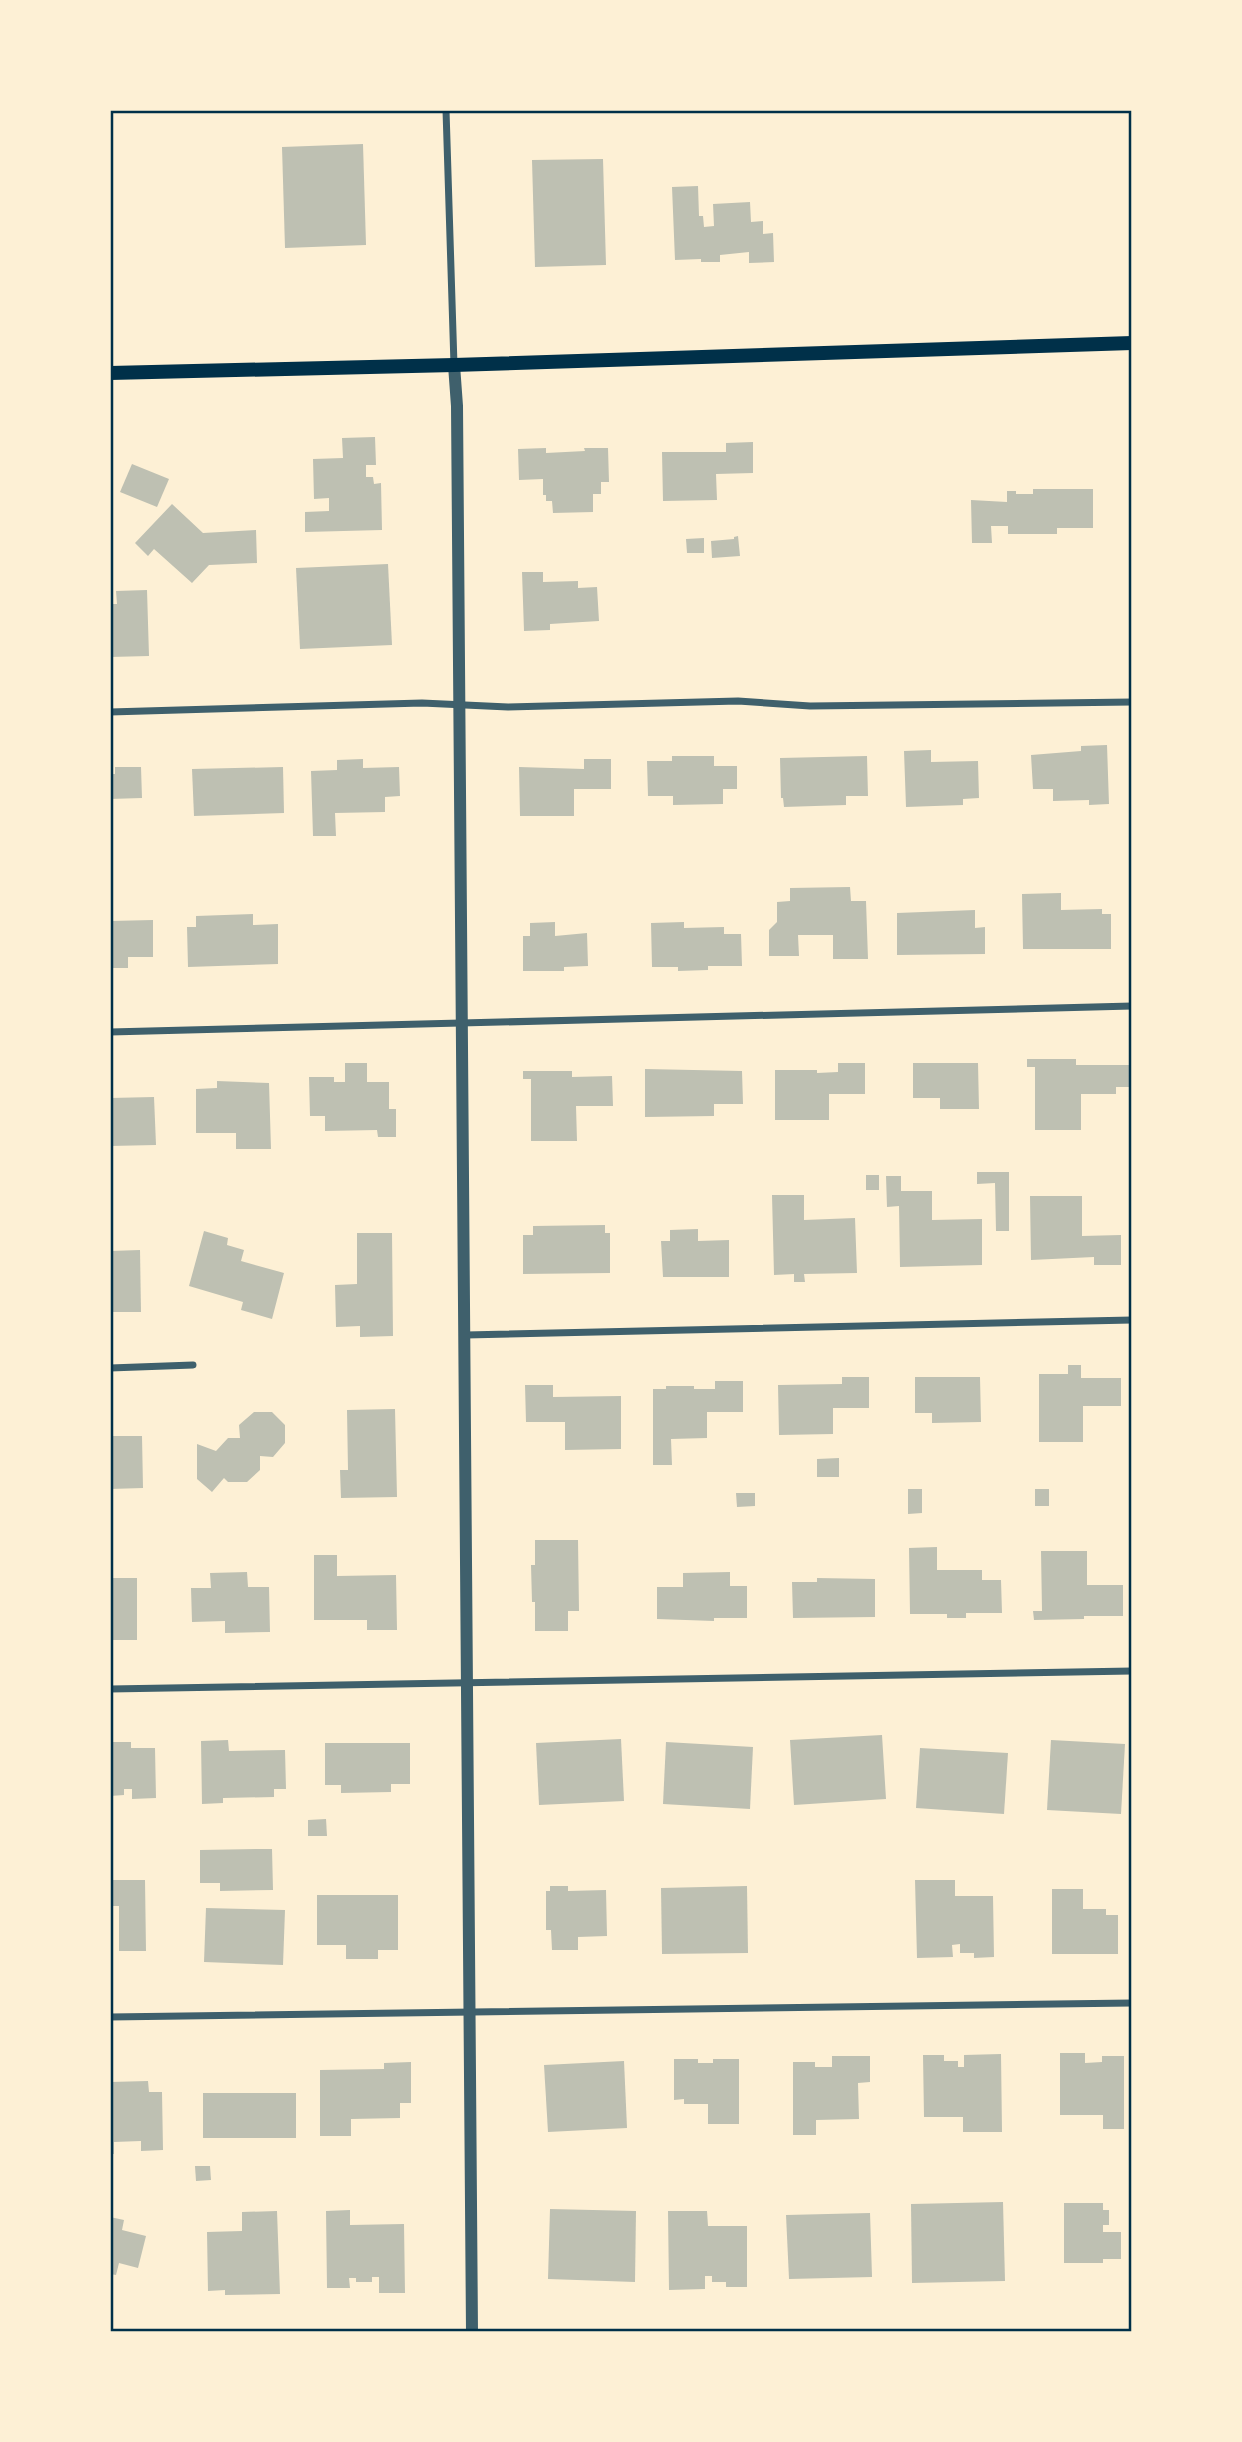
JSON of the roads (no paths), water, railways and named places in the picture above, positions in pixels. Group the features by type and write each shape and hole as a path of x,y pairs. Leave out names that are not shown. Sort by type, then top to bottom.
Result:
{"main road":[{"path":"110,373 1132,343"}],"street":[{"path":"446,110 457,406 472,2332"},
{"path":"110,712 422,703 508,707 738,701 810,706 1132,702"},
{"path":"110,1032 1132,1006"},
{"path":"466,1335 1132,1320"},
{"path":"110,1368 193,1365"},
{"path":"110,1689 1132,1671"},
{"path":"110,2017 1132,2003"}]}
